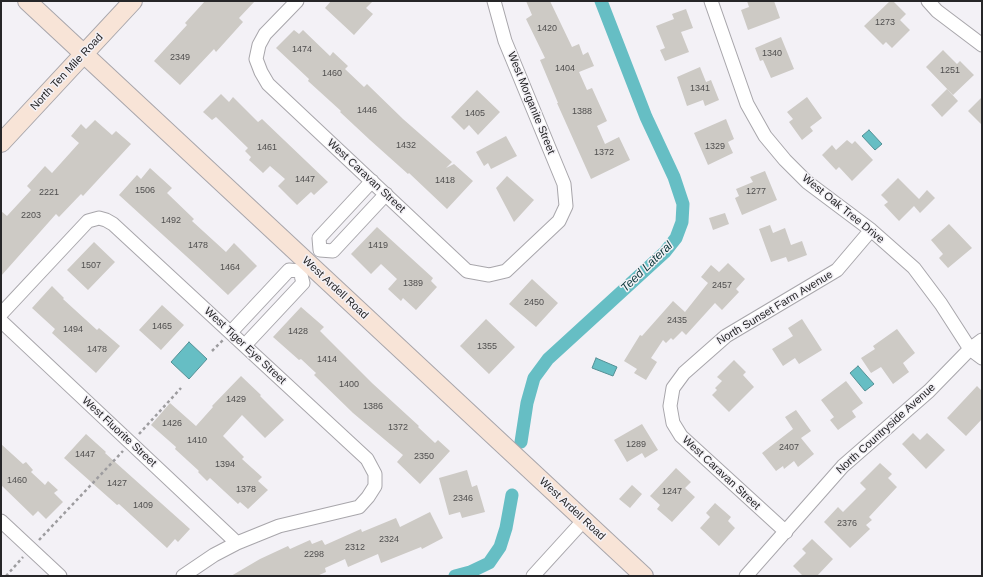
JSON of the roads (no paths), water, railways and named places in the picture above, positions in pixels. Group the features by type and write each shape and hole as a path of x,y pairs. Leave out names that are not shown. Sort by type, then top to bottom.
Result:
{"street":[{"name":"West Ardell Road","path":"27,1 309,261 644,576"},
{"name":"North Ten Mile Road","path":"1,143 133,1"},
{"name":"West Caravan Street","path":"297,1 265,34 259,45 256,59 268,84 467,271 489,275"},
{"name":"West Morganite Street","path":"489,275 506,271 559,221 566,206 564,184 505,41 494,1"},
{"name":"West Oak Tree Drive","path":"711,1 747,104 765,136 784,160 807,182 871,230 914,268 941,304 970,349 982,358"},
{"path":"928,1 943,15 982,45"},
{"path":"245,346 303,284 309,261 319,238 372,181"},
{"path":"231,332 289,270 333,251 386,194"},
{"name":"West Tiger Eye Street","path":"1,314 88,220 99,218 106,220 113,224 231,332 366,459 375,474 374,486 368,497 359,507 279,526 237,543"},
{"name":"North Sunset Farm Avenue","path":"670,406 673,388 684,373 710,350 726,336 837,270 871,230"},
{"name":"West Fluorite Street","path":"1,321 237,543"},
{"name":"North Countryside Avenue","path":"746,576 843,466 929,391 970,349 982,340"},
{"name":"West Caravan Street","path":"670,406 672,422 681,436 786,532"},
{"path":"532,576 584,520"},
{"path":"1,521 60,576"},
{"path":"183,576 214,555 237,543"}],"water":[{"path":"869,130 882,144 875,150 862,136"},
{"path":"189,342 207,359 189,379 171,362"},
{"path":"596,358 617,367 613,376 592,368"},
{"path":"858,366 874,384 865,391 850,373"}],"waterway":[{"name":"Teed Lateral","path":"521,442 527,403 534,378 548,359 665,252 676,238 682,222 683,204 674,177 646,117 601,1"},
{"name":"Teed Lateral","path":"455,576 470,572 489,563 500,547 506,528 512,495"}]}
